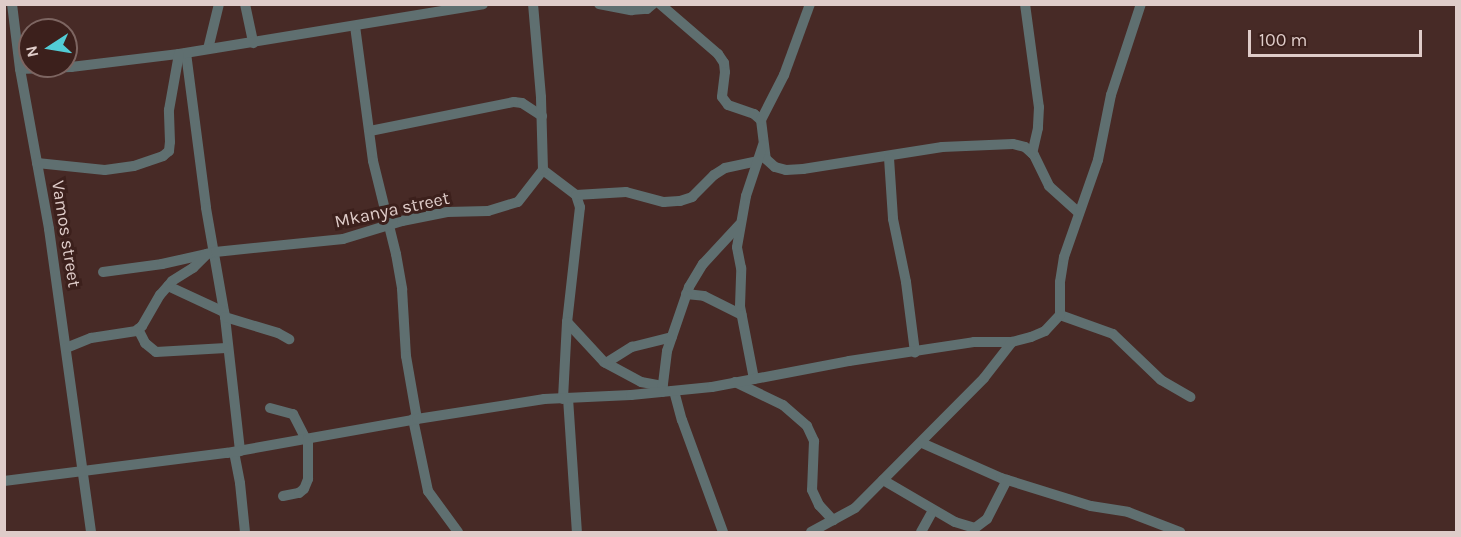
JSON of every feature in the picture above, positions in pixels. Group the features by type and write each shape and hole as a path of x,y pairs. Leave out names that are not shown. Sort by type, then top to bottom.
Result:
{"street":[{"path":"208,49 219,4"},
{"path":"245,4 253,43"},
{"path":"78,66 182,54 483,4"},
{"path":"533,4 542,116 543,170 576,195 580,207 567,322 565,398 577,532"},
{"path":"599,4 632,10 647,9 653,4"},
{"path":"660,4 718,54 724,63 725,72 722,97 728,105 754,114 761,120"},
{"path":"810,4 775,95 761,120 766,159 775,167 786,170 889,158 942,147 1013,144 1025,147 1032,153 1049,186 1079,213"},
{"path":"1025,4 1040,107 1032,153"},
{"path":"567,322 606,363 640,382 674,391 974,342 1012,342 1045,331 1060,315 1060,282 1064,257 1098,160 1112,94 1142,4"},
{"name":"Vamos street","path":"10,11 18,53"},
{"path":"355,26 373,161 390,226 402,290 406,356 428,491 458,532"},
{"path":"37,163 105,170 134,166 163,156 169,151 169,110 182,54"},
{"path":"182,54 211,253 224,315 244,532"},
{"name":"Vamos street","path":"23,78 66,348 91,532"},
{"path":"370,132 514,102 522,103 542,116"},
{"path":"754,379 742,315 737,246 740,224 756,161 764,143"},
{"path":"889,158 893,219 906,282 915,352"},
{"path":"576,195 626,192 664,202 680,201 692,197 714,174 725,168 756,161"},
{"name":"Mkanya street","path":"102,272 211,253 343,238 447,212 488,211 518,202 543,170"},
{"path":"662,389 672,337 686,294 703,264 740,224"},
{"path":"66,348 91,338 138,329 168,286 211,253"},
{"path":"168,286 224,315 278,333 289,339"},
{"path":"686,294 704,296 742,315"},
{"path":"1060,315 1113,334 1161,380 1191,397"},
{"path":"138,329 145,343 156,352 226,348"},
{"path":"606,363 632,347 672,337"},
{"path":"811,532 855,508 984,378 1012,342"},
{"path":"735,382 783,405 807,426 814,441 812,490 837,532"},
{"path":"4,481 237,451 415,419 565,398 662,389"},
{"path":"674,391 682,420 723,532"},
{"path":"270,408 293,414 307,440 308,479 304,489 299,493 283,496"},
{"path":"922,443 1007,480 1091,506 1128,512 1180,532"},
{"path":"883,480 955,522 975,528 992,512 1007,480"},
{"path":"921,532 933,510"}]}
